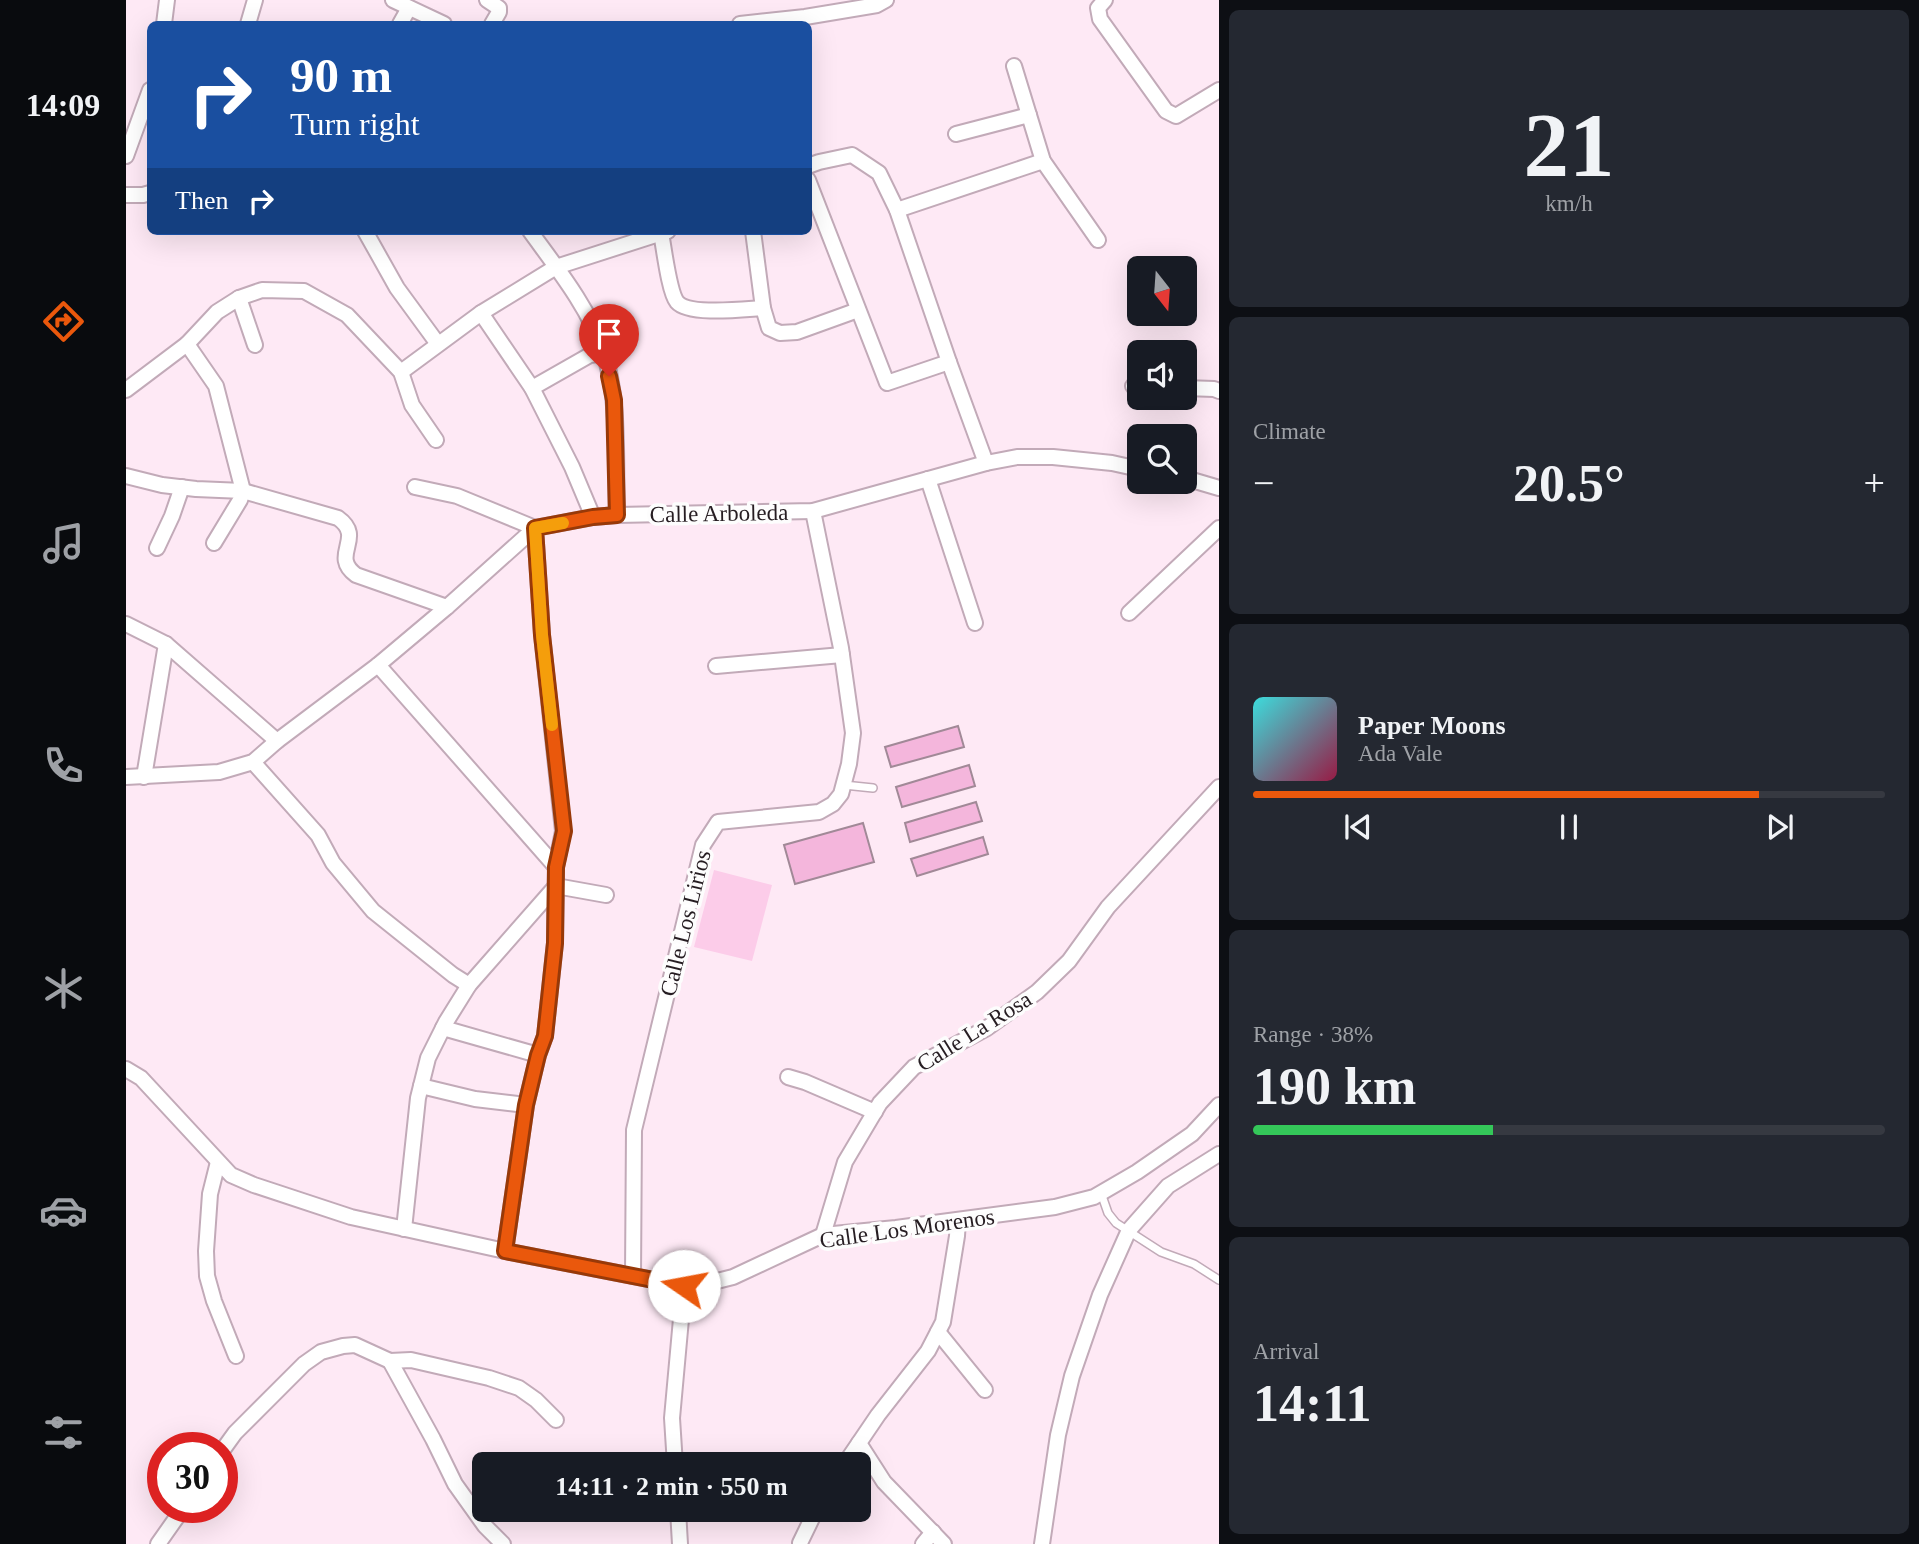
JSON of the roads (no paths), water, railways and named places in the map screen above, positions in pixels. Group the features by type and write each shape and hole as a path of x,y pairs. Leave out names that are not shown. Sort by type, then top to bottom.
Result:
{"street":[{"path":"164,21 167,0"},
{"path":"249,21 255,0"},
{"path":"393,0 437,21"},
{"path":"487,0 499,8 494,21"},
{"path":"769,21 877,5 886,0"},
{"path":"1105,0 1098,8 1100,19 1166,111 1176,116 1182,114 1219,90"},
{"path":"402,21 409,8"},
{"path":"1014,66 1043,161 1098,240"},
{"path":"126,156 147,98"},
{"path":"956,134 1029,114"},
{"path":"812,165 852,155 879,173 897,210 986,463"},
{"path":"897,210 1043,161"},
{"path":"812,190 887,383 949,362"},
{"path":"126,195 147,194"},
{"path":"367,235 397,288 438,344"},
{"path":"533,235 598,335 604,352 614,400 617,515"},
{"path":"665,235 671,286 677,302 685,308 763,308"},
{"path":"754,235 763,308 769,328 780,333 797,332 858,310"},
{"path":"401,372 481,313 556,267 632,236"},
{"path":"126,390 187,344 217,312 239,298 262,290 304,291 346,315 401,372 412,405 436,440"},
{"path":"239,298 255,345"},
{"path":"481,313 532,388 572,467 593,517"},
{"path":"187,344 216,386 243,491 214,543"},
{"path":"532,388 590,355 604,352"},
{"path":"1197,388 1219,391"},
{"name":"Calle Arboleda","path":"535,528 617,515 813,510 1017,457 1053,457 1127,466"},
{"path":"126,476 162,485 243,491 338,518 346,524 349,534 345,562 348,569 356,575 447,607"},
{"path":"928,479 975,623"},
{"path":"1197,482 1219,488"},
{"path":"157,548 182,487"},
{"path":"415,487 457,496 535,528"},
{"name":"Calle Los Lirios","path":"633,1276 634,1130 703,845 718,822 819,812 833,804 841,794 853,733 842,655 813,510"},
{"path":"126,777 219,772 253,762 277,740 378,665 535,528"},
{"path":"505,1251 526,1105 545,1036 555,943 556,867 564,831 542,635 535,528"},
{"path":"1129,613 1219,528"},
{"path":"126,624 166,644 277,740"},
{"path":"144,777 166,644"},
{"path":"716,666 842,655"},
{"path":"378,665 556,867"},
{"path":"253,762 318,835 333,863 373,911 469,985"},
{"name":"Calle La Rosa","path":"823,1235 845,1162 880,1103 914,1067 986,1028 1037,992 1069,961 1108,907 1219,786"},
{"path":"404,1228 418,1098 428,1058 469,985 556,886"},
{"path":"556,886 606,895"},
{"path":"443,1028 538,1055"},
{"name":"Calle Los Morenos","path":"126,1069 141,1078 231,1175 254,1185 351,1217 684,1286 733,1277 823,1235 1055,1208 1094,1197 1137,1172 1192,1134 1219,1105"},
{"path":"788,1077 875,1112"},
{"path":"421,1086 475,1099 526,1105"},
{"path":"1042,1544 1058,1435 1072,1376 1100,1295 1129,1230 1168,1186 1219,1154"},
{"path":"218,1162 210,1194 207,1276 236,1356"},
{"path":"853,1452 878,1415 928,1351 943,1322 958,1220"},
{"path":"674,1452 673,1419 684,1286"},
{"path":"938,1332 985,1390"},
{"path":"236,1432 304,1364 321,1352 355,1345 390,1361 411,1360 489,1378 519,1388 556,1420"},
{"path":"390,1361 455,1484 485,1526 503,1544"},
{"path":"859,1444 884,1482 944,1544"},
{"path":"679,1522 680,1544"},
{"path":"800,1544 810,1522"},
{"path":"158,1544 173,1523"},
{"path":"923,1544 933,1532"}],"lane":[{"path":"843,784 873,788"},
{"path":"1101,1193 1108,1213 1116,1223 1161,1252 1194,1264 1219,1280"}]}
